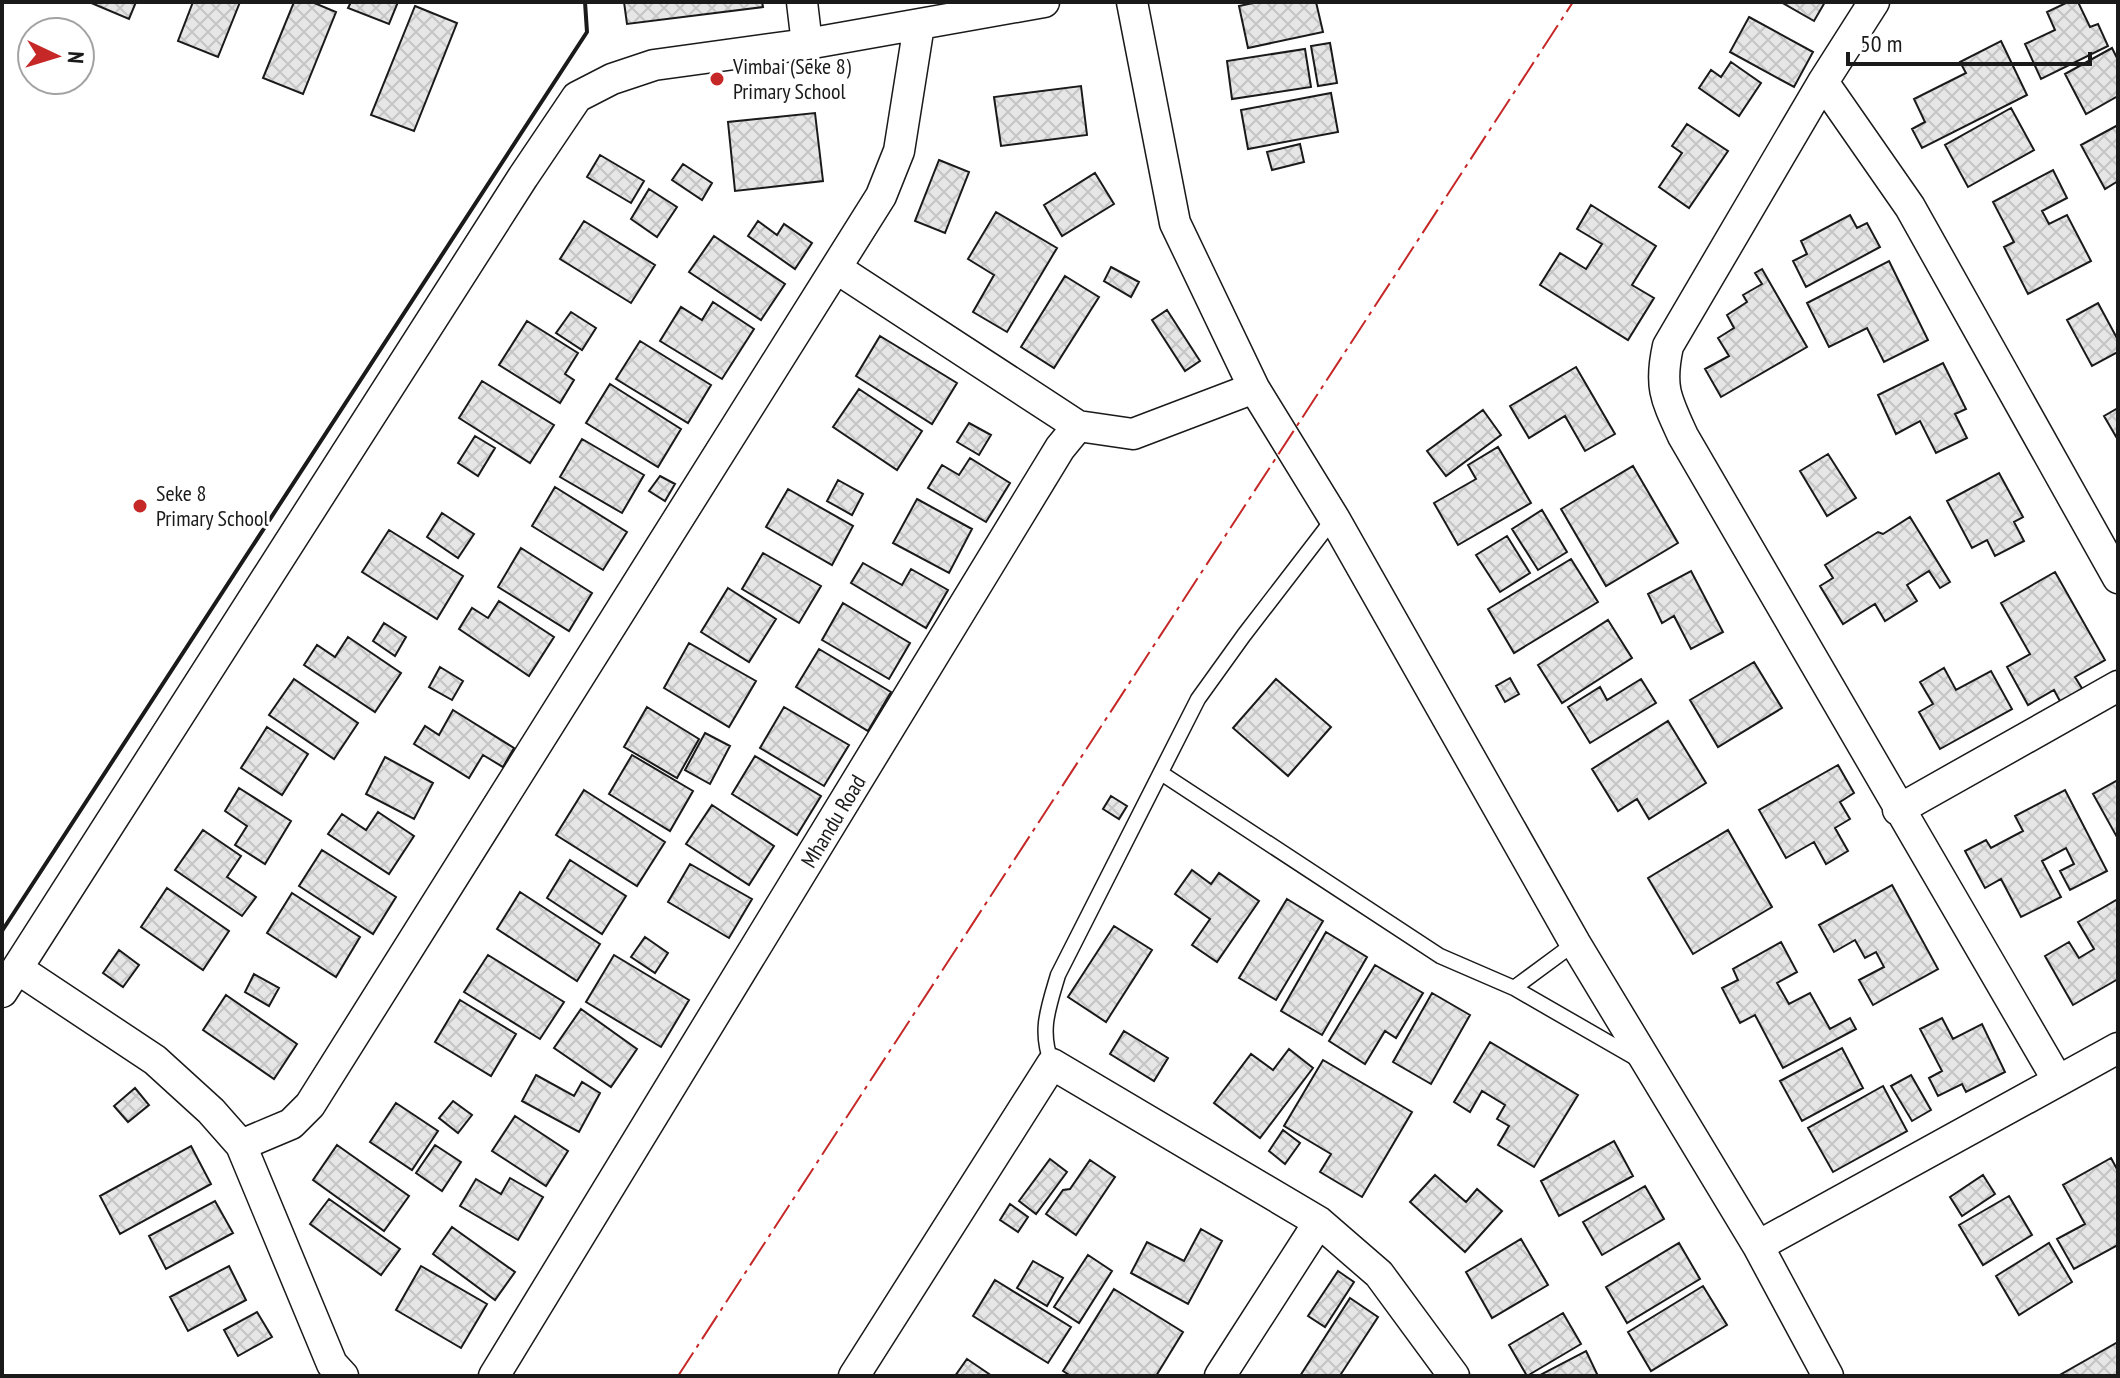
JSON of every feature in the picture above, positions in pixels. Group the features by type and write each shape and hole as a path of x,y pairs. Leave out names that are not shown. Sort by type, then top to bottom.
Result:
{"street":[{"path":"802,2 807,44"},
{"path":"343,1376 332,1364 241,1145 211,1111 155,1060 10,980 505,204 577,97 612,79 654,65 807,44 1044,2"},
{"path":"1132,2 1175,223 1254,388 1334,518 1575,943 1758,1246 1828,1376"},
{"path":"1874,2 1823,82 1668,346 1662,375 1669,404 1683,436 2057,1079"},
{"path":"241,1145 291,1124 310,1105 881,196 899,151 919,25"},
{"path":"1823,82 1910,207 2118,578"},
{"path":"836,268 1078,426 1133,434 1254,388"},
{"name":"Mhandu Road","path":"494,1376 1060,448 1078,426"},
{"path":"1898,810 2118,686"},
{"path":"1758,1246 2118,1048"},
{"path":"854,1376 1052,1064 1319,1222 1379,1274 1454,1376"},
{"path":"1220,1376 1319,1222"}],"lane":[{"path":"1052,1064 1045,1045 1047,1014 1058,975 1198,699 1334,518"},
{"path":"1161,773 1440,956 1514,988 1649,1066"},
{"path":"1514,988 1575,943"}],"building":[{"path":"89,2 136,2 129,19"},
{"path":"193,2 240,2 218,57 178,41"},
{"path":"294,2 312,2 336,12 303,94 263,78"},
{"path":"351,2 398,2 389,24 348,8"},
{"path":"624,2 762,2 763,7 627,24"},
{"path":"1258,2 1316,2 1323,32 1248,48 1239,6"},
{"path":"1781,2 1825,2 1814,21"},
{"path":"2068,2 2078,2 2090,27 2098,24 2108,46 2041,79 2025,44 2055,30 2047,12"},
{"path":"415,6 457,23 414,131 371,115"},
{"path":"1749,17 1813,52 1794,87 1730,52"},
{"path":"2001,41 2027,95 1922,148 1912,129 1925,122 1914,99 1966,73 1960,62"},
{"path":"1330,43 1337,83 1318,86 1311,46"},
{"path":"2112,48 2118,60 2118,96 2086,114 2065,74"},
{"path":"1305,49 1311,87 1232,99 1227,61"},
{"path":"1731,62 1761,83 1739,116 1699,88 1711,70 1721,77"},
{"path":"1081,86 1087,135 1001,146 994,97"},
{"path":"1331,93 1338,132 1248,149 1241,110"},
{"path":"2011,108 2034,150 1968,187 1945,145"},
{"path":"815,113 823,181 735,191 728,122"},
{"path":"1687,124 1728,151 1689,208 1659,187 1682,153 1672,146"},
{"path":"2118,125 2118,181 2105,189 2081,145"},
{"path":"1300,144 1304,162 1272,170 1267,152"},
{"path":"600,155 644,181 631,203 587,177"},
{"path":"939,160 969,172 945,233 915,221"},
{"path":"683,164 712,183 702,200 672,180"},
{"path":"2053,170 2067,198 2042,211 2049,224 2067,215 2091,261 2028,294 2004,247 2014,242 1993,202"},
{"path":"1095,173 1114,204 1062,236 1044,205"},
{"path":"649,189 677,207 657,237 631,219"},
{"path":"1591,205 1656,246 1632,285 1654,298 1628,340 1540,285 1560,253 1586,269 1602,244 1577,229"},
{"path":"996,212 1057,248 1007,332 973,312 994,275 968,259"},
{"path":"1850,215 1857,228 1867,223 1880,247 1806,287 1793,261 1807,254 1801,241"},
{"path":"584,221 655,265 631,303 560,259"},
{"path":"758,221 777,235 784,224 812,243 795,269 748,236"},
{"path":"714,236 785,284 761,320 689,272"},
{"path":"1889,261 1928,340 1884,362 1867,328 1829,347 1807,303"},
{"path":"1111,267 1139,282 1131,297 1104,281"},
{"path":"1762,269 1807,347 1721,397 1705,369 1729,356 1718,338 1734,328 1727,315 1747,302 1743,295 1762,284 1755,273"},
{"path":"1065,276 1099,297 1054,368 1021,347"},
{"path":"713,302 754,329 722,379 660,341 681,307 702,320"},
{"path":"2098,303 2118,340 2118,352 2092,366 2067,320"},
{"path":"1167,310 1200,361 1185,371 1152,320"},
{"path":"571,312 596,328 582,350 556,333"},
{"path":"527,321 578,353 565,374 574,380 560,403 499,365"},
{"path":"880,336 957,383 932,424 856,376"},
{"path":"640,341 711,385 688,423 616,379"},
{"path":"1943,363 1966,409 1955,414 1967,438 1936,453 1920,421 1896,434 1878,395"},
{"path":"1576,367 1615,434 1585,451 1565,416 1529,438 1510,406"},
{"path":"482,381 554,425 530,463 459,418"},
{"path":"610,384 681,429 658,467 586,423"},
{"path":"859,389 922,431 897,470 833,427"},
{"path":"2118,408 2118,440 2104,416"},
{"path":"1483,410 1501,435 1446,476 1427,451"},
{"path":"969,423 991,435 979,455 957,442"},
{"path":"475,436 495,448 478,476 458,463"},
{"path":"582,439 644,475 622,513 560,477"},
{"path":"1498,447 1531,503 1458,545 1434,503 1476,479 1468,465"},
{"path":"1828,454 1856,498 1827,516 1800,471"},
{"path":"970,458 1010,483 986,522 928,488 942,465 959,475"},
{"path":"1633,466 1678,543 1606,586 1561,509"},
{"path":"1999,473 2023,517 2014,522 2024,541 1995,556 1987,540 1972,548 1947,501"},
{"path":"660,476 675,484 665,501 649,491"},
{"path":"838,480 863,494 852,515 827,501"},
{"path":"555,487 627,532 603,570 532,526"},
{"path":"788,489 853,526 832,565 766,527"},
{"path":"917,499 972,529 949,573 893,543"},
{"path":"1542,510 1567,552 1538,570 1512,529"},
{"path":"442,513 474,534 458,558 427,537"},
{"path":"1910,517 1950,582 1940,588 1929,571 1907,585 1917,601 1885,621 1875,604 1843,624 1820,586 1833,578 1825,565 1878,532 1883,534"},
{"path":"389,530 463,576 437,619 362,572"},
{"path":"1507,536 1530,573 1500,592 1476,555"},
{"path":"521,548 592,593 569,631 498,587"},
{"path":"763,553 821,586 799,623 742,589"},
{"path":"1571,559 1598,602 1514,653 1488,609"},
{"path":"863,563 902,585 911,569 948,590 926,628 851,583"},
{"path":"1691,571 1723,632 1691,649 1674,616 1662,623 1648,594"},
{"path":"2055,572 2105,660 2075,677 2083,690 2061,703 2054,690 2028,705 2007,667 2030,654 2001,603"},
{"path":"728,588 776,619 749,662 701,632"},
{"path":"499,601 554,637 529,676 459,629 472,608 488,618"},
{"path":"843,603 910,643 889,679 822,640"},
{"path":"1608,620 1632,658 1562,703 1538,665"},
{"path":"384,623 406,637 395,656 373,641"},
{"path":"348,637 401,673 375,712 304,665 317,645 335,657"},
{"path":"689,643 756,681 729,727 664,688"},
{"path":"819,649 891,692 868,731 796,687"},
{"path":"1754,662 1782,708 1718,747 1690,700"},
{"path":"440,667 463,681 452,700 429,687"},
{"path":"1944,668 1956,690 1991,671 2012,709 1940,749 1919,712 1933,704 1920,682"},
{"path":"1510,678 1519,694 1505,702 1496,686"},
{"path":"294,679 358,723 334,759 269,715"},
{"path":"1276,679 1331,727 1288,776 1233,728"},
{"path":"1641,679 1656,703 1590,743 1568,707 1600,687 1607,700"},
{"path":"647,707 699,739 677,778 624,747"},
{"path":"784,707 849,745 824,786 760,748"},
{"path":"453,710 514,748 503,767 483,755 469,778 414,744 425,726 439,735"},
{"path":"1668,721 1706,783 1649,819 1637,799 1618,811 1592,769"},
{"path":"267,727 308,754 282,795 241,768"},
{"path":"705,733 730,746 710,784 685,770"},
{"path":"632,755 693,791 670,831 609,794"},
{"path":"755,756 821,796 797,835 732,794"},
{"path":"385,757 433,783 414,819 366,794"},
{"path":"1838,765 1854,793 1840,802 1850,819 1835,828 1848,851 1826,864 1814,842 1786,858 1759,810"},
{"path":"2118,780 2118,839 2093,794"},
{"path":"239,788 291,821 265,864 235,845 247,826 225,811"},
{"path":"584,790 665,842 637,886 556,835"},
{"path":"2065,790 2107,871 2070,890 2060,871 2074,864 2066,848 2042,861 2061,897 2021,917 2001,879 1985,888 1965,851 1986,840 1991,848 2023,831 2015,816"},
{"path":"1111,796 1127,806 1119,819 1103,809"},
{"path":"712,805 774,846 749,885 686,844"},
{"path":"378,812 414,836 389,874 328,834 342,814 366,830"},
{"path":"203,830 241,856 227,877 256,897 242,916 175,870"},
{"path":"1728,830 1772,907 1693,954 1648,878"},
{"path":"322,850 396,897 373,934 299,886"},
{"path":"570,860 626,896 602,934 547,898"},
{"path":"690,864 752,899 729,938 668,902"},
{"path":"1192,870 1211,884 1219,873 1259,901 1217,962 1192,945 1210,919 1175,894"},
{"path":"1892,885 1938,969 1873,1005 1859,980 1884,967 1876,952 1865,958 1855,940 1834,952 1819,925"},
{"path":"167,888 229,931 203,970 141,927"},
{"path":"520,892 600,944 577,981 497,929"},
{"path":"292,893 360,937 336,977 267,933"},
{"path":"1287,899 1323,921 1276,1000 1239,978"},
{"path":"2118,899 2118,979 2073,1005 2045,956 2069,942 2079,958 2094,949 2078,922"},
{"path":"1114,926 1152,950 1106,1022 1068,997"},
{"path":"1326,932 1367,957 1322,1035 1281,1011"},
{"path":"645,937 668,953 655,973 631,957"},
{"path":"1781,942 1797,972 1777,983 1789,1004 1810,993 1830,1029 1850,1018 1856,1029 1783,1068 1755,1015 1740,1023 1722,988 1738,980 1733,969"},
{"path":"119,950 139,965 123,987 103,973"},
{"path":"488,955 564,1002 540,1039 464,992"},
{"path":"614,955 689,1000 661,1047 586,1002"},
{"path":"1375,965 1423,993 1396,1038 1385,1031 1365,1064 1329,1041"},
{"path":"254,974 279,988 269,1006 245,992"},
{"path":"1432,993 1470,1015 1431,1084 1393,1062"},
{"path":"226,995 297,1044 274,1079 203,1030"},
{"path":"460,1000 516,1034 491,1076 435,1042"},
{"path":"581,1009 637,1049 611,1087 554,1048"},
{"path":"1942,1018 1953,1039 1982,1024 2005,1072 1966,1092 1962,1084 1938,1096 1929,1078 1942,1071 1920,1029"},
{"path":"1124,1031 1168,1058 1154,1081 1110,1054"},
{"path":"1490,1042 1578,1095 1534,1167 1498,1145 1509,1126 1497,1119 1505,1105 1482,1091 1470,1112 1454,1102"},
{"path":"1842,1048 1863,1088 1802,1121 1780,1081"},
{"path":"1289,1049 1313,1068 1260,1138 1214,1103 1251,1054 1273,1070"},
{"path":"1323,1060 1412,1112 1362,1197 1320,1172 1331,1154 1284,1126"},
{"path":"536,1075 574,1096 582,1082 600,1093 579,1132 522,1101"},
{"path":"1911,1075 1931,1110 1912,1121 1891,1086"},
{"path":"1883,1086 1907,1131 1833,1172 1808,1128"},
{"path":"135,1088 149,1105 128,1122 114,1106"},
{"path":"453,1101 472,1115 458,1133 439,1118"},
{"path":"396,1103 438,1131 412,1170 370,1142"},
{"path":"515,1116 568,1151 546,1186 492,1151"},
{"path":"1283,1130 1300,1143 1285,1164 1269,1151"},
{"path":"1614,1141 1633,1176 1559,1216 1541,1181"},
{"path":"337,1145 409,1196 384,1231 313,1180"},
{"path":"435,1145 461,1162 442,1191 416,1173"},
{"path":"191,1146 211,1184 120,1234 100,1196"},
{"path":"2111,1158 2118,1171 2118,1245 2074,1269 2057,1239 2085,1224 2063,1185"},
{"path":"1050,1159 1067,1172 1036,1214 1019,1201"},
{"path":"1090,1160 1115,1177 1076,1235 1046,1214 1063,1190 1070,1189"},
{"path":"1435,1175 1466,1202 1477,1189 1502,1211 1465,1252 1410,1202"},
{"path":"1983,1175 1995,1194 1962,1216 1950,1197"},
{"path":"510,1178 543,1197 518,1240 460,1206 476,1179 501,1194"},
{"path":"1645,1186 1664,1219 1602,1255 1583,1222"},
{"path":"2009,1196 2032,1235 1983,1265 1959,1225"},
{"path":"329,1199 400,1249 381,1275 310,1224"},
{"path":"215,1201 233,1233 166,1269 149,1236"},
{"path":"1010,1204 1028,1217 1018,1232 1000,1220"},
{"path":"452,1227 515,1272 495,1300 433,1254"},
{"path":"1201,1229 1222,1241 1188,1304 1131,1273 1147,1242 1184,1261"},
{"path":"1521,1239 1548,1285 1492,1318 1466,1272"},
{"path":"1679,1243 1700,1279 1627,1323 1606,1287"},
{"path":"2049,1243 2072,1282 2019,1315 1996,1276"},
{"path":"1088,1255 1112,1271 1079,1323 1054,1307"},
{"path":"1033,1261 1063,1278 1047,1306 1017,1288"},
{"path":"229,1266 246,1300 188,1331 170,1297"},
{"path":"421,1266 487,1304 461,1348 396,1310"},
{"path":"1338,1271 1354,1282 1325,1327 1308,1316"},
{"path":"995,1280 1071,1327 1048,1363 973,1316"},
{"path":"1703,1286 1727,1325 1651,1371 1628,1332"},
{"path":"1114,1289 1183,1332 1156,1376 1071,1376 1063,1371"},
{"path":"1350,1298 1378,1317 1341,1374 1345,1376 1300,1376"},
{"path":"257,1312 272,1337 238,1356 224,1330"},
{"path":"1563,1313 1581,1344 1527,1376 1509,1345"},
{"path":"2118,1342 2118,1376 2058,1376"},
{"path":"1586,1351 1598,1376 1540,1376 1540,1375"},
{"path":"967,1359 992,1376 955,1376"}],"wall":[{"path":"2,931 587,32 585,2"}],"power":[{"path":"678,1376 1573,2"}],"place":[{"name":"Vimbai (Seke 8) Primary School","path":"717,79"},
{"name":"Seke 8 Primary School","path":"140,506"}]}
